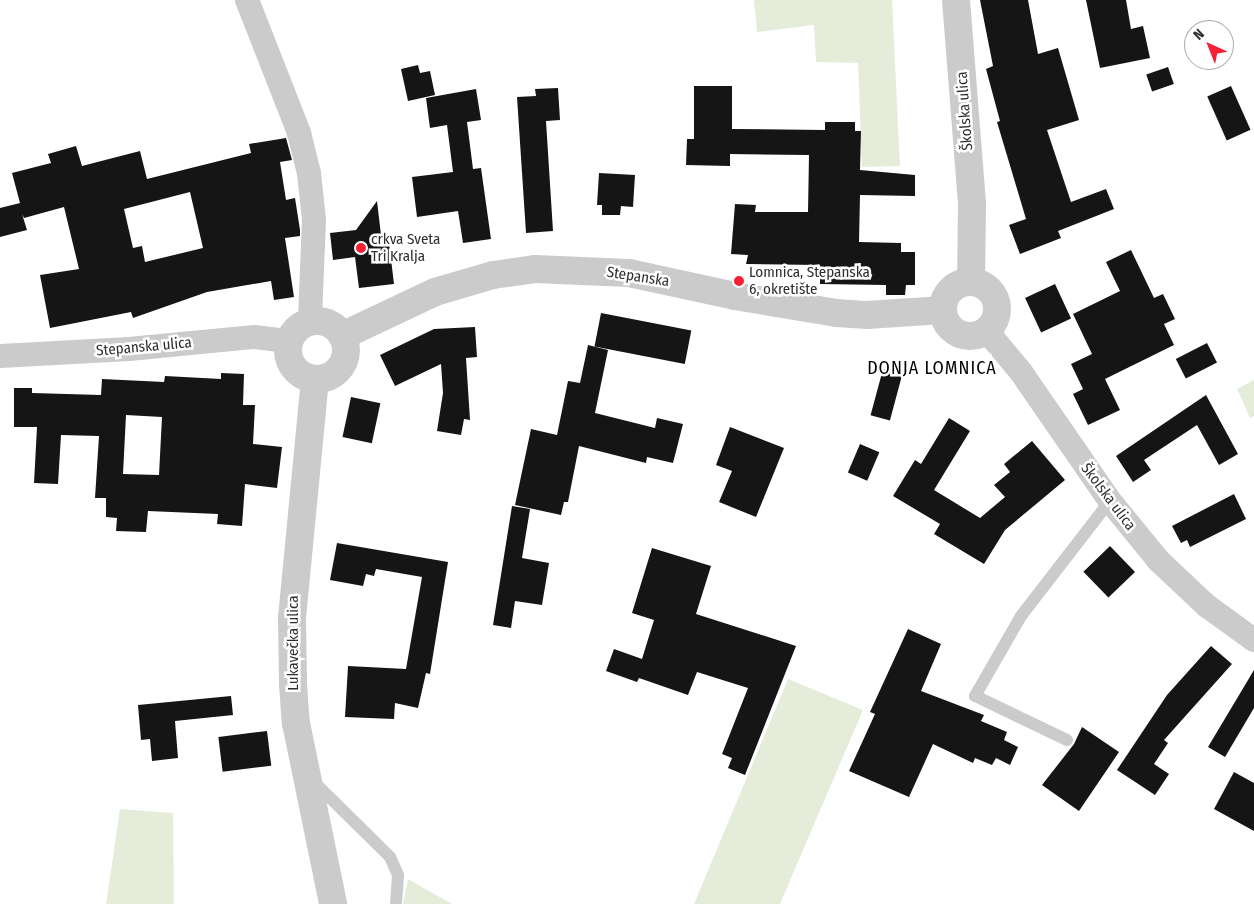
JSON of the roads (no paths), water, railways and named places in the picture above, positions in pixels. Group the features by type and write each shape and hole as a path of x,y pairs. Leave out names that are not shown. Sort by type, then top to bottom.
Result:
{"street":[{"path":"247,0 299,133 309,173 314,220 310,321"},
{"name":"Školska ulica","path":"956,0 972,204 971,282"},
{"name":"Stepanska","path":"342,336 435,292 493,275 534,269 629,273 793,307 844,313 888,315 943,310"},
{"path":"971,282 988,288 997,305 997,314 986,330 978,335 958,333 950,327 943,310 948,293 971,282"},
{"path":"310,321 328,323 342,336 346,354 342,363 331,375 315,379 295,370 289,360 289,341 300,325 310,321"},
{"name":"Školska ulica","path":"986,330 1021,372 1110,501 1185,587 1254,640"},
{"name":"Stepanska ulica","path":"0,354 129,349 254,337 289,341"},
{"name":"Lukavečka ulica","path":"315,379 292,618 296,723 333,904"}],"lane":[{"path":"1067,740 975,696 1021,616 1068,550 1110,501"},
{"path":"306,773 390,857 398,875 396,904"}],"place":[{"name":"crkva Sveta Tri Kralja","path":"361,248"},
{"name":"Lomnica, Stepanska 6, okretište","path":"739,281"}],"district":[{"name":"DONJA LOMNICA","path":"932,368"}]}
